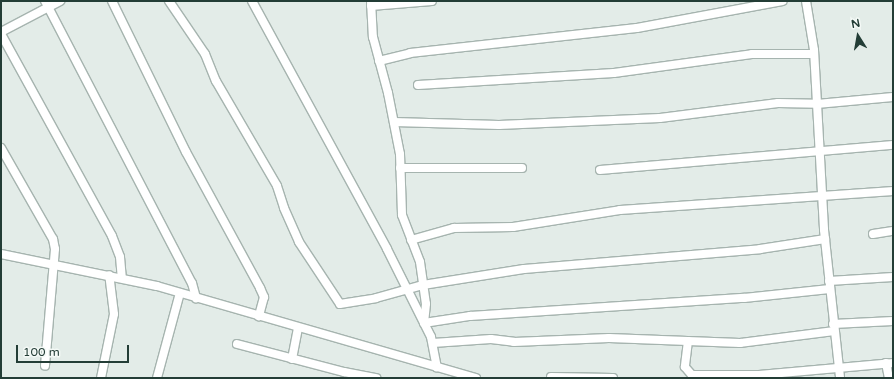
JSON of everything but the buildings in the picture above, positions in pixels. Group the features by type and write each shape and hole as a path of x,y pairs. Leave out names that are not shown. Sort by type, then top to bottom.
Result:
{"street":[{"path":"60,1 47,4 1,33 112,236 120,257 122,278"},
{"path":"112,1 186,152 260,288 264,297 259,316"},
{"path":"169,1 205,54 216,81 278,186 284,208 299,242 340,304 408,290 423,285 524,269 760,249 825,239"},
{"path":"252,1 408,290 433,343 437,367"},
{"path":"424,323 426,304 420,262 402,215 400,168 394,122 373,37 371,4 432,1"},
{"path":"379,61 410,53 638,28 783,1"},
{"path":"806,1 814,54 825,239 840,378"},
{"path":"47,4 192,283 196,298"},
{"path":"418,85 614,73 752,54 814,54"},
{"path":"394,122 507,124 660,118 778,103 817,104 893,97"},
{"path":"600,170 893,145"},
{"path":"1,148 53,240 45,366"},
{"path":"400,168 522,168"},
{"path":"411,240 454,228 512,227 620,210 771,198 822,197 893,191"},
{"path":"873,234 893,231"},
{"path":"1,254 109,274 437,367 458,376 476,378"},
{"path":"101,378 114,314 109,274"},
{"path":"424,323 470,316 744,298 893,277"},
{"path":"157,378 180,293"},
{"path":"433,343 491,339 514,342 609,338 740,343 834,328 893,321"},
{"path":"292,359 298,328"},
{"path":"688,341 685,367 692,375 759,375 890,363 889,378"},
{"path":"237,344 292,359 376,378"},
{"path":"551,377 613,378"}]}
